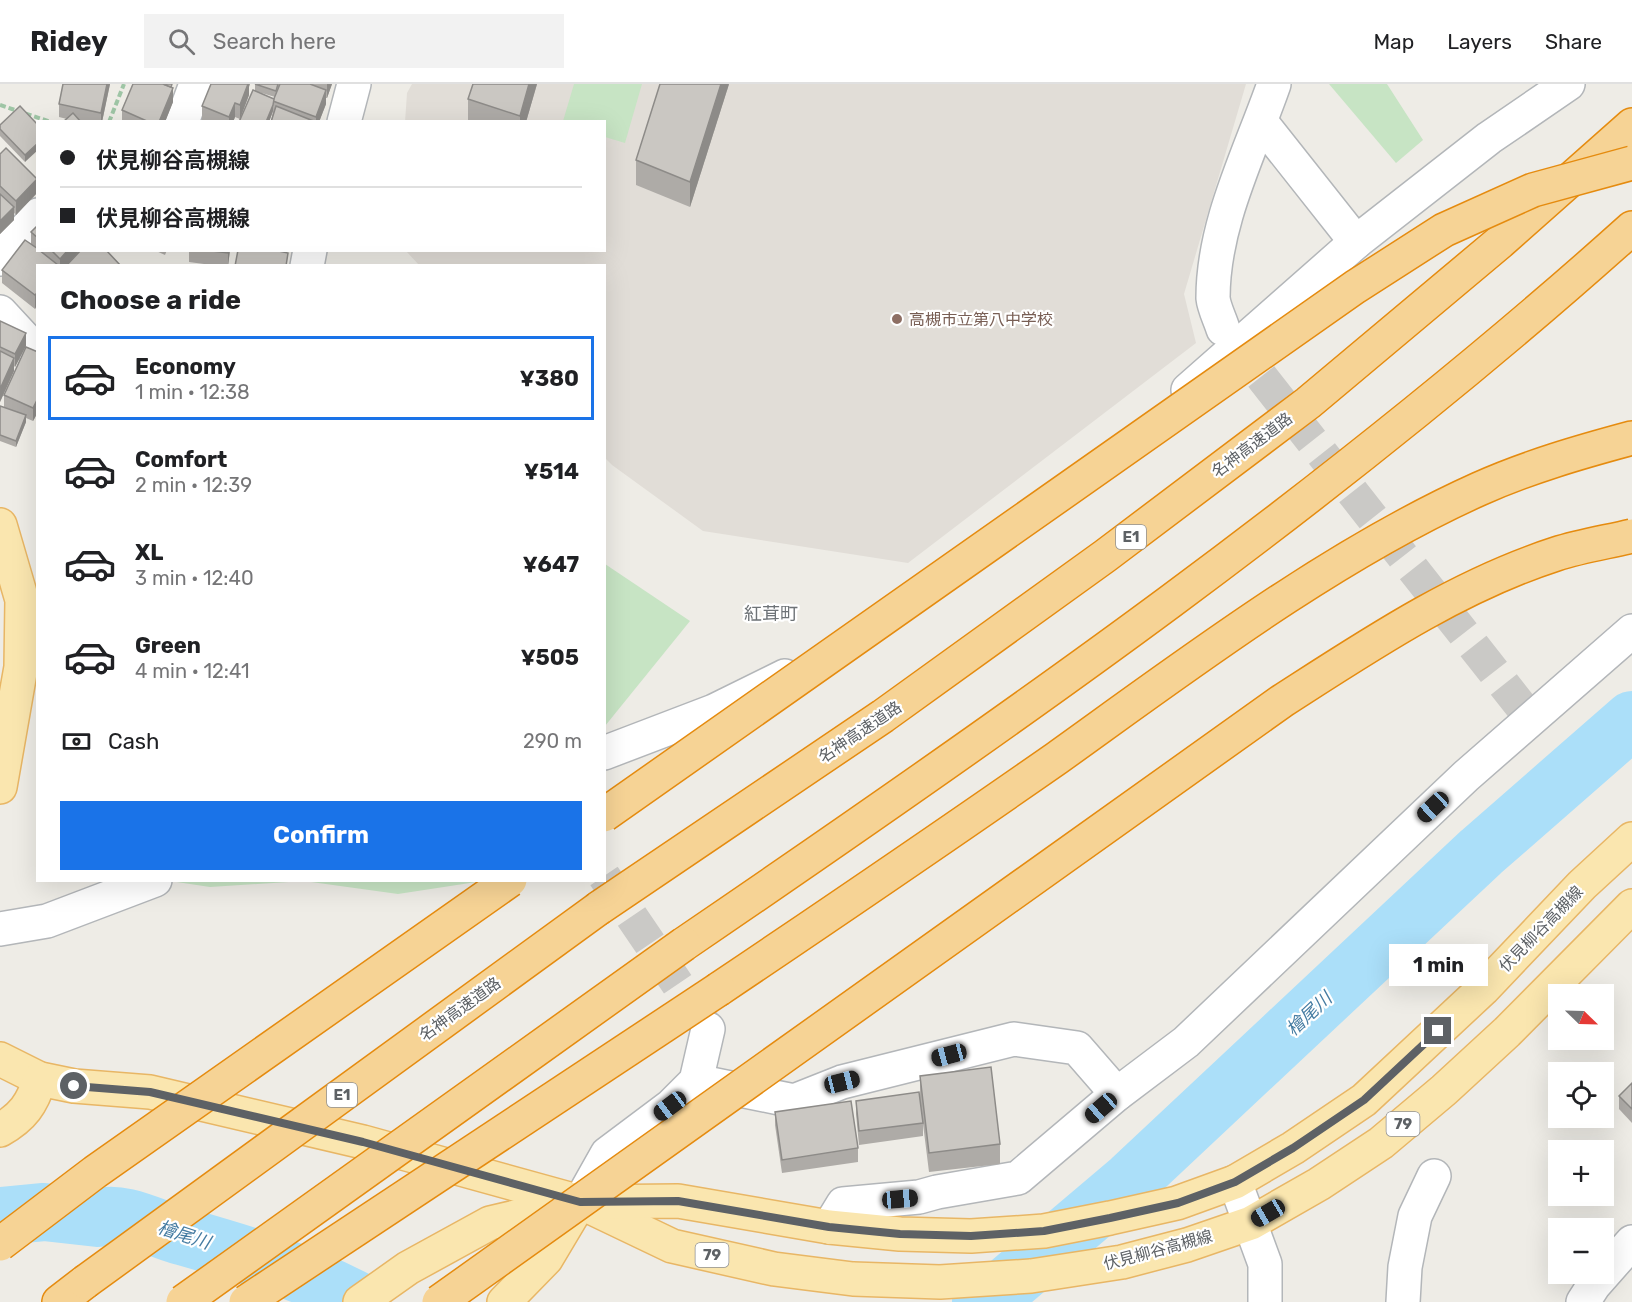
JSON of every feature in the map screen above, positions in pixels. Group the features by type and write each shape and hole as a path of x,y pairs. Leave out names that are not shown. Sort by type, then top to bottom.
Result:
{"highway":[{"name":"名神高速道路","path":"59,1302 599,908 884,716 1244,452 1308,403 1500,242 1632,125"},
{"path":"606,814 1355,287 1444,230 1533,190 1632,163"},
{"path":"183,1302 684,944 934,774 1158,610 1358,456 1555,297 1632,228"},
{"path":"246,1302 719,989 969,820 1193,661 1324,574 1479,489 1558,458 1632,438"},
{"path":"439,1302 1282,701 1379,638 1477,586 1556,554 1632,536"},
{"path":"0,1244 95,1172 507,882"}],"main road":[{"path":"0,525 22,600 20,667 0,787"},
{"name":"伏見柳谷高槻線","path":"360,1302 408,1268 490,1223 580,1202 678,1201 829,1227 900,1234 971,1236 1044,1231 1178,1203 1235,1182 1293,1148 1364,1100 1483,989 1582,885 1632,839"},
{"name":"伏見柳谷高槻線","path":"0,1059 40,1079 74,1086 150,1092 363,1142 580,1202 672,1246 774,1269 853,1279 940,1282 1030,1276 1122,1262 1187,1245 1251,1223 1319,1184 1381,1143 1507,1032 1632,906"},
{"path":"0,1130 22,1116 33,1100 40,1079"},
{"path":"504,1302 546,1259 580,1202"}],"street":[{"path":"183,120 196,84"},
{"path":"345,120 354,84"},
{"path":"1223,329 1213,300 1220,242 1243,160 1261,122 1274,84"},
{"path":"606,752 714,711 819,659 1059,494 1182,395 1356,242 1489,138 1568,84"},
{"path":"1261,122 1356,242"},
{"path":"0,259 36,217"},
{"path":"0,312 36,351"},
{"path":"829,1227 843,1204 919,1197 1018,1178 1117,1094 1186,1042 1466,776 1632,631"},
{"path":"0,929 47,921 150,882"},
{"path":"580,1202 607,1154 670,1106 696,1081 708,1029"},
{"path":"696,1081 794,1101 842,1082 1014,1039 1077,1047 1117,1094"},
{"path":"1403,1302 1406,1267 1415,1216 1434,1176"},
{"path":"1235,1182 1265,1264 1265,1302"},
{"path":"1583,1302 1594,1285 1632,1242"}],"path":[{"path":"110,120 124,84"},
{"path":"0,105 45,120"}],"shaded area":[{"name":"高槻市立第八中学校","path":"412,84 1246,84 1184,294 1196,343 908,563 703,531 612,465 606,459 606,264 418,264 407,252 606,252 606,120 405,120 407,93"}],"green space":[{"path":"574,84 642,84 625,143 606,137 606,120 563,120"},
{"path":"1329,84 1387,84 1423,140 1396,163"},
{"path":"606,565 690,621 606,725"},
{"path":"177,882 288,882 210,887"},
{"path":"311,882 476,882 398,894"}],"building":[{"path":"63,84 107,84 101,113 59,104"},
{"path":"133,84 163,84 173,88 160,120 144,120 122,110"},
{"path":"211,84 248,84 240,105 235,103 229,117 202,106"},
{"path":"255,84 278,84 276,91"},
{"path":"280,84 310,84 326,90 316,117 273,101"},
{"path":"473,84 529,84 520,116 468,99"},
{"path":"660,84 721,84 690,182 636,160"},
{"path":"253,90 274,99 267,120 240,120"},
{"path":"20,106 36,123 36,145 25,155 0,129 0,125"},
{"path":"276,106 311,120 272,120"},
{"path":"73,113 79,120 65,120"},
{"path":"6,148 36,178 16,201 0,186 0,154"},
{"path":"0,194 14,207 0,221"},
{"path":"36,227 36,236 31,232"},
{"path":"25,240 36,248 36,252 42,252 57,264 36,264 35,295 2,270"},
{"path":"53,252 66,252 60,259"},
{"path":"79,252 108,252 119,264 68,264"},
{"path":"238,252 288,253 286,264 235,264"},
{"path":"0,321 26,333 15,354 0,347"},
{"path":"26,347 36,351 36,402 33,408 4,395"},
{"path":"0,351 14,358 0,389"},
{"path":"0,406 26,415 16,441 0,435"},
{"path":"991,1067 1000,1144 929,1153 920,1076"},
{"path":"1632,1083 1632,1109 1619,1096"},
{"path":"919,1092 923,1123 859,1131 856,1101"},
{"path":"851,1101 858,1148 782,1160 775,1112"}],"waterway":[{"name":"檜尾川","path":"981,1302 1005,1287 1131,1180 1481,852 1632,720"},
{"name":"檜尾川","path":"0,1216 44,1212 98,1218 107,1216 127,1218 270,1263 315,1280 360,1302"}],"tunnel":[{"path":"1231,338 1531,719"},
{"path":"606,879 708,1029"}],"place":[{"name":"高槻市立第八中学校","path":"897,319"}],"district":[{"name":"紅茸町","path":"771,614"}],"route":[{"path":"74,1086 150,1092 363,1142 580,1202 678,1201 829,1227 900,1234 971,1236 1044,1231 1110,1218 1178,1203 1235,1182 1293,1148 1364,1100 1438,1031"}]}
